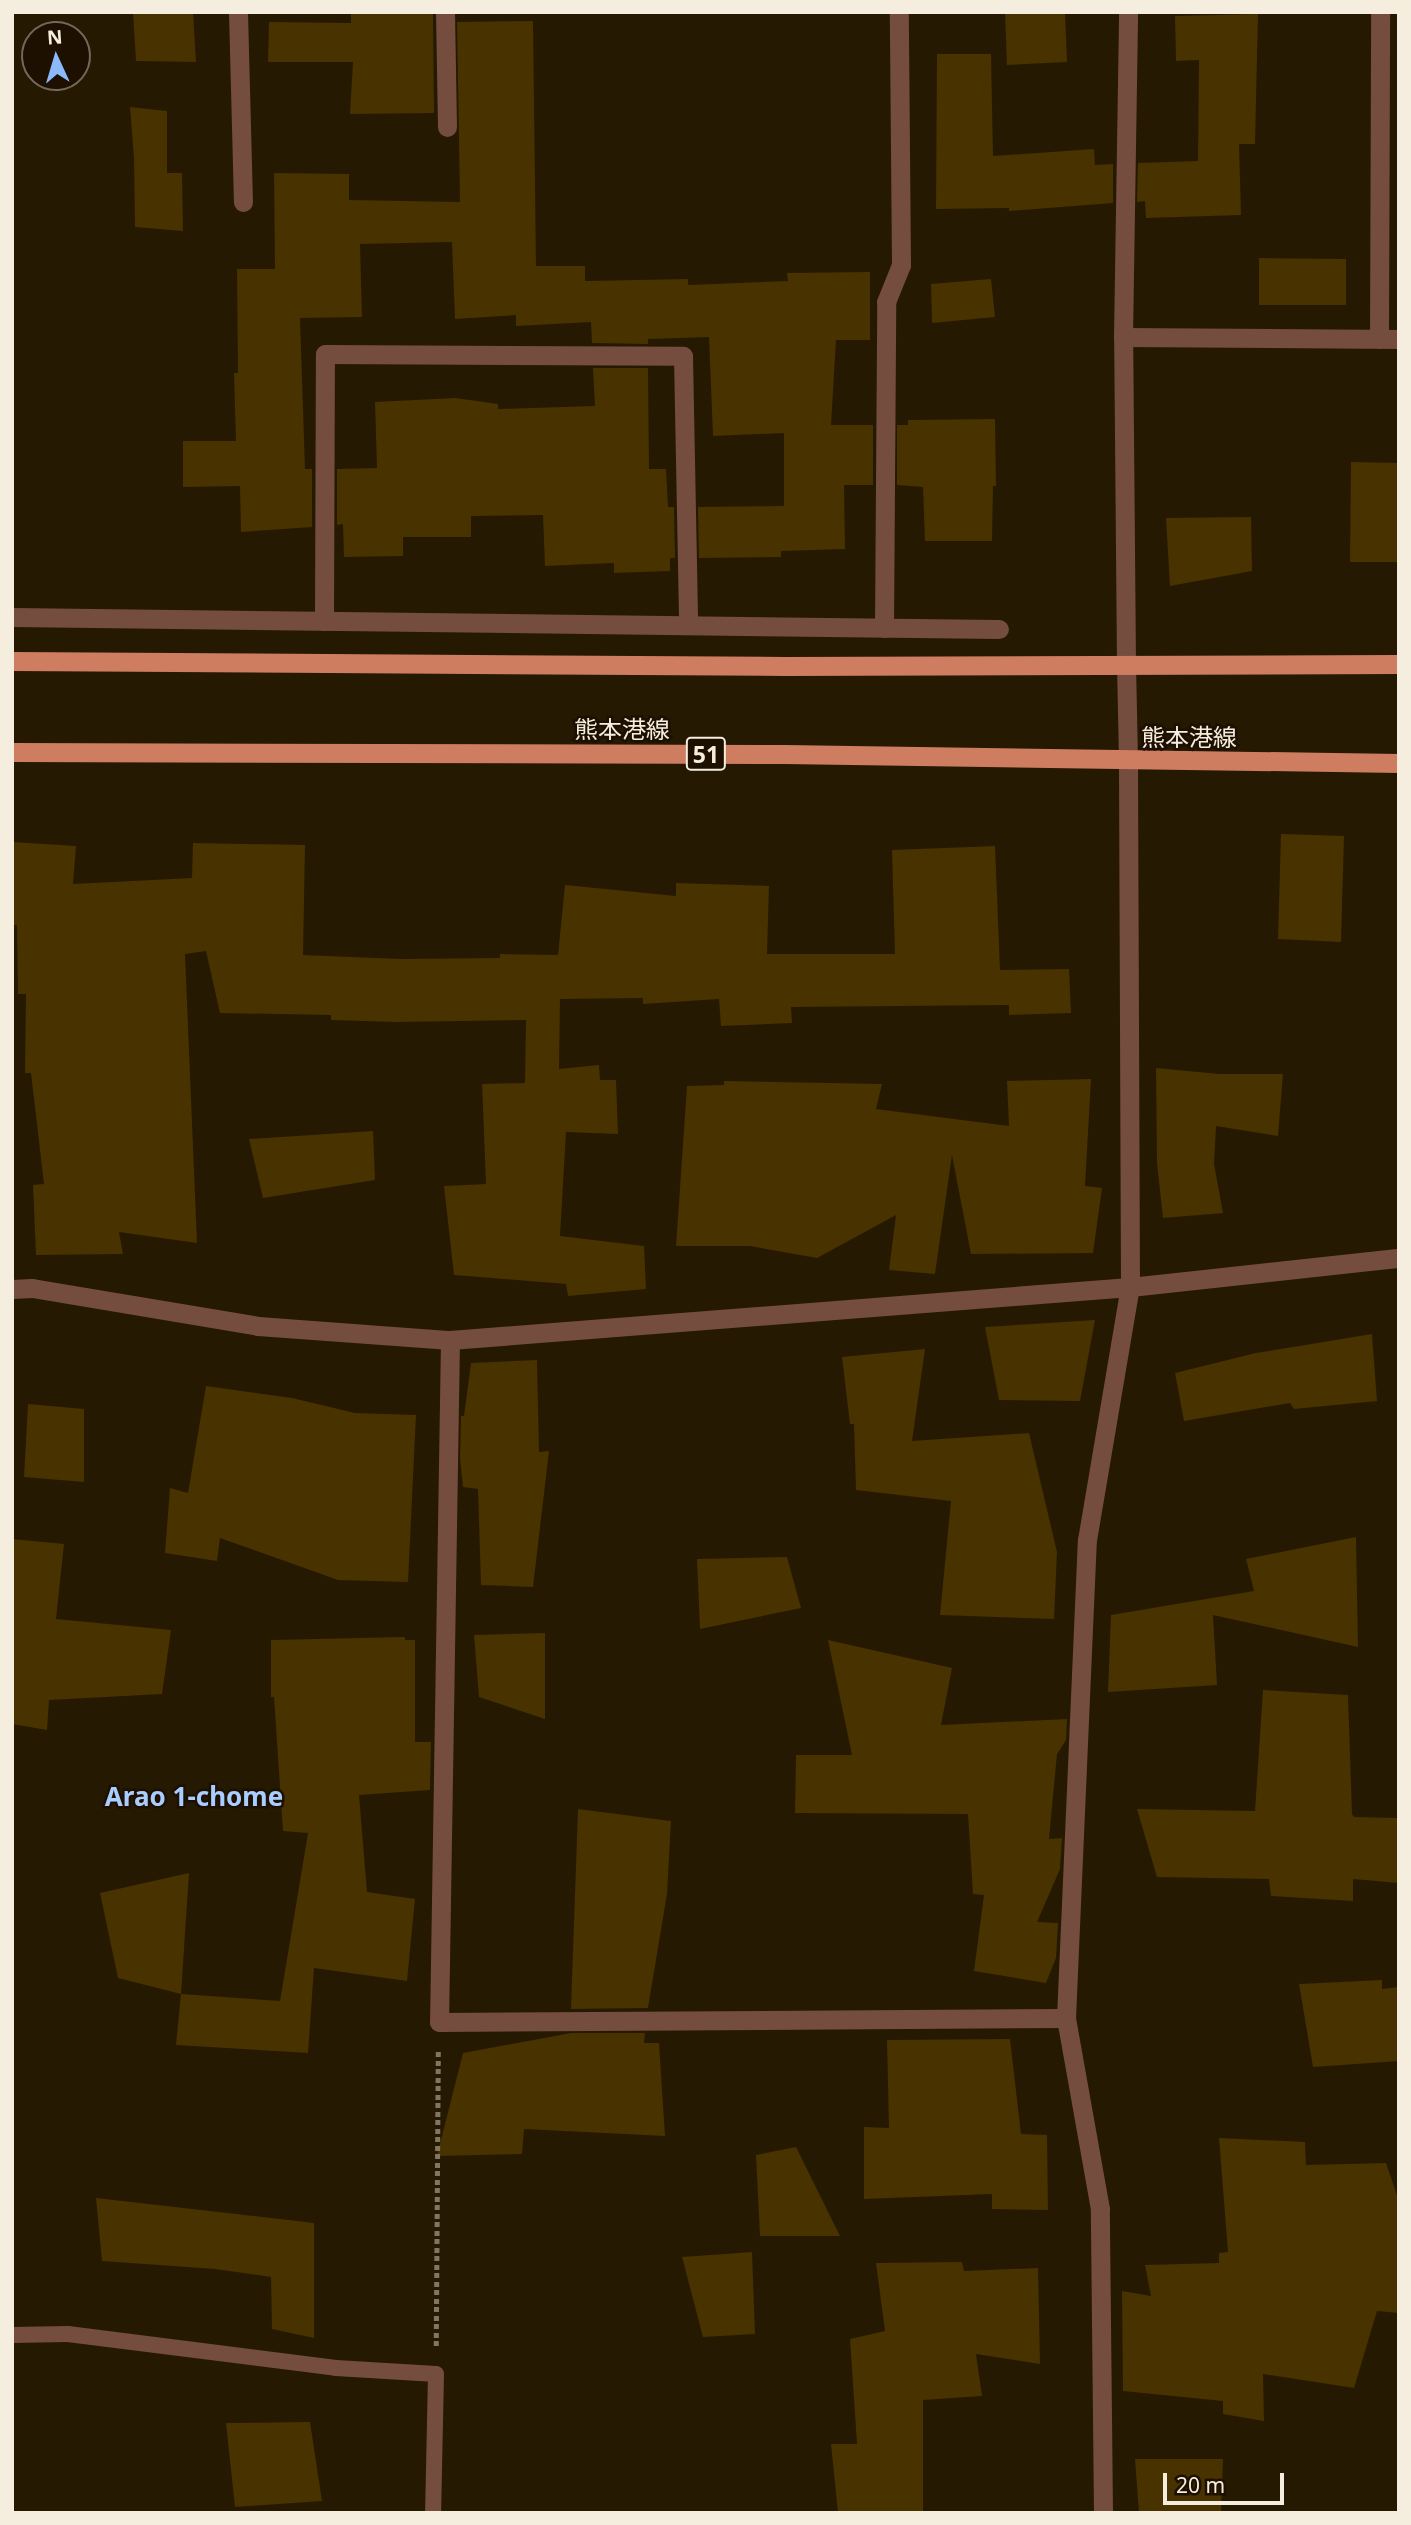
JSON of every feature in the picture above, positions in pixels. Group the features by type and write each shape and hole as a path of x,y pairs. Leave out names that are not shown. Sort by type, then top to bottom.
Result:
{"main road":[{"path":"12,661 771,666 1399,664"},
{"name":"熊本港線","path":"12,752 785,754 1399,763"}],"street":[{"path":"238,12 243,202"},
{"path":"445,12 447,127"},
{"path":"884,628 886,302 901,265 900,12"},
{"path":"1103,2513 1100,2209 1066,2018 1087,1540 1130,1287 1123,337 1128,12"},
{"path":"1123,337 1389,339 1380,12"},
{"path":"324,621 326,354 670,355 683,356 688,625"},
{"path":"12,617 999,629"},
{"path":"12,1289 33,1288 258,1326 450,1340 1130,1287 1399,1258"},
{"path":"450,1340 439,2022 1066,2018"}],"lane":[{"path":"12,2335 68,2334 336,2368 436,2374 433,2513"}],"path":[{"path":"436,2374 439,2022"}],"building":[{"path":"193,12 196,62 136,61 133,13"},
{"path":"351,12 433,12 434,113 350,114 353,62 268,62 269,22 351,23"},
{"path":"1005,12 1065,12 1067,62 1007,65"},
{"path":"1258,14 1255,144 1239,144 1241,215 1146,218 1145,201 1137,202 1138,163 1198,161 1199,60 1176,61 1175,16"},
{"path":"533,21 536,266 585,266 585,281 688,279 688,285 788,281 787,273 870,272 870,340 836,340 831,425 873,425 873,485 844,485 845,549 781,551 781,557 699,558 698,507 784,506 784,433 713,436 709,337 648,339 648,344 592,343 591,322 516,326 516,315 455,319 452,242 360,244 362,317 300,318 305,469 312,469 312,527 241,532 240,486 183,487 183,441 236,441 234,373 238,373 237,269 275,269 274,173 349,174 349,200 460,202 457,22"},
{"path":"937,54 991,54 993,156 1094,149 1095,165 1113,164 1113,203 1009,211 1009,208 936,209"},
{"path":"130,107 167,111 167,173 182,173 183,231 135,227"},
{"path":"1259,258 1346,259 1346,305 1259,305"},
{"path":"991,279 995,317 932,323 931,284"},
{"path":"593,368 648,368 649,469 666,469 668,507 674,507 675,558 670,558 670,571 614,573 614,563 545,566 543,515 471,516 471,537 403,537 403,556 344,557 343,524 337,525 337,469 377,468 375,402 455,398 498,404 498,409 595,406"},
{"path":"995,419 996,486 993,486 992,541 925,541 923,487 897,485 897,425 908,425 908,420"},
{"path":"1351,462 1399,463 1399,562 1350,562"},
{"path":"1251,517 1252,571 1170,586 1166,518"},
{"path":"1281,834 1344,836 1341,942 1278,939"},
{"path":"12,842 76,846 73,884 192,878 193,843 305,845 303,955 400,959 500,958 500,954 558,955 565,885 676,896 676,883 769,886 767,954 895,954 892,850 995,846 1000,970 1069,969 1071,1013 1009,1015 1009,1005 791,1007 792,1023 721,1026 719,999 643,1004 643,998 560,999 559,1069 599,1065 600,1080 616,1080 618,1134 566,1132 560,1236 644,1246 646,1289 568,1296 566,1284 454,1275 444,1186 486,1184 482,1084 525,1083 526,1020 396,1022 331,1020 331,1015 220,1013 206,951 185,954 197,1243 119,1232 123,1254 36,1255 33,1185 44,1184 31,1073 25,1073 26,994 18,994 17,925 12,925"},
{"path":"1156,1068 1219,1074 1283,1074 1278,1136 1216,1126 1214,1164 1223,1213 1163,1218 1157,1163"},
{"path":"1091,1079 1085,1186 1102,1188 1093,1253 971,1254 952,1155 935,1274 889,1270 896,1215 817,1258 750,1246 676,1246 687,1086 724,1085 724,1081 882,1084 876,1109 1009,1126 1007,1081"},
{"path":"373,1131 375,1180 263,1198 249,1139"},
{"path":"1095,1320 1080,1401 999,1400 985,1327"},
{"path":"1372,1334 1377,1401 1294,1409 1290,1403 1184,1421 1175,1373 1256,1353"},
{"path":"925,1349 912,1441 1029,1433 1057,1552 1054,1619 940,1615 951,1501 856,1490 854,1424 850,1424 842,1357"},
{"path":"537,1360 539,1452 549,1451 533,1587 481,1585 478,1489 463,1487 460,1458 461,1416 464,1416 471,1363"},
{"path":"206,1386 292,1398 355,1413 416,1415 408,1582 338,1580 220,1538 217,1561 165,1553 170,1488 188,1493"},
{"path":"28,1404 84,1409 84,1482 24,1477"},
{"path":"1356,1537 1358,1647 1213,1615 1217,1685 1108,1692 1111,1615 1254,1591 1246,1559"},
{"path":"12,1539 64,1544 56,1619 171,1630 162,1694 49,1700 47,1730 12,1724"},
{"path":"787,1557 801,1608 700,1629 697,1559"},
{"path":"545,1633 545,1719 479,1697 474,1635"},
{"path":"405,1637 405,1640 415,1640 415,1742 431,1742 430,1790 359,1795 367,1892 415,1899 407,1981 314,1968 308,2053 176,2045 181,1994 280,2001 308,1833 283,1831 274,1697 271,1697 271,1640"},
{"path":"828,1640 952,1668 941,1725 1067,1719 1066,1740 1057,1754 1049,1839 1062,1838 1060,1869 1037,1922 1058,1923 1056,1958 1046,1983 974,1971 984,1895 973,1894 968,1814 795,1813 796,1755 852,1755"},
{"path":"1263,1690 1348,1695 1352,1814 1354,1817 1399,1818 1399,1883 1353,1879 1353,1901 1271,1896 1269,1879 1157,1877 1137,1809 1255,1811"},
{"path":"578,1809 671,1821 667,1894 648,2008 571,2009"},
{"path":"189,1873 181,1994 118,1978 100,1893"},
{"path":"1382,1980 1382,1989 1399,1987 1399,2061 1313,2067 1299,1984"},
{"path":"571,2033 645,2033 644,2043 659,2043 665,2136 524,2129 522,2154 437,2156 463,2053"},
{"path":"1010,2039 1021,2134 1047,2135 1048,2210 992,2209 992,2194 864,2199 864,2127 889,2128 887,2040"},
{"path":"1219,2138 1305,2142 1306,2165 1386,2163 1399,2201 1399,2313 1377,2311 1354,2388 1263,2374 1264,2421 1223,2414 1223,2401 1123,2391 1122,2291 1151,2296 1145,2265 1219,2263 1219,2253 1228,2252"},
{"path":"796,2147 840,2236 760,2236 756,2155"},
{"path":"96,2198 314,2223 314,2338 272,2329 271,2277 215,2269 102,2261"},
{"path":"752,2252 755,2334 703,2337 682,2257"},
{"path":"962,2262 964,2271 1038,2268 1040,2364 976,2354 982,2396 923,2400 923,2513 838,2513 831,2444 857,2444 850,2339 885,2331 876,2263"},
{"path":"310,2422 322,2501 235,2507 226,2423"},
{"path":"1135,2459 1223,2459 1221,2513 1139,2513"}],"district":[{"name":"Arao 1-chome","path":"194,1797"}]}
